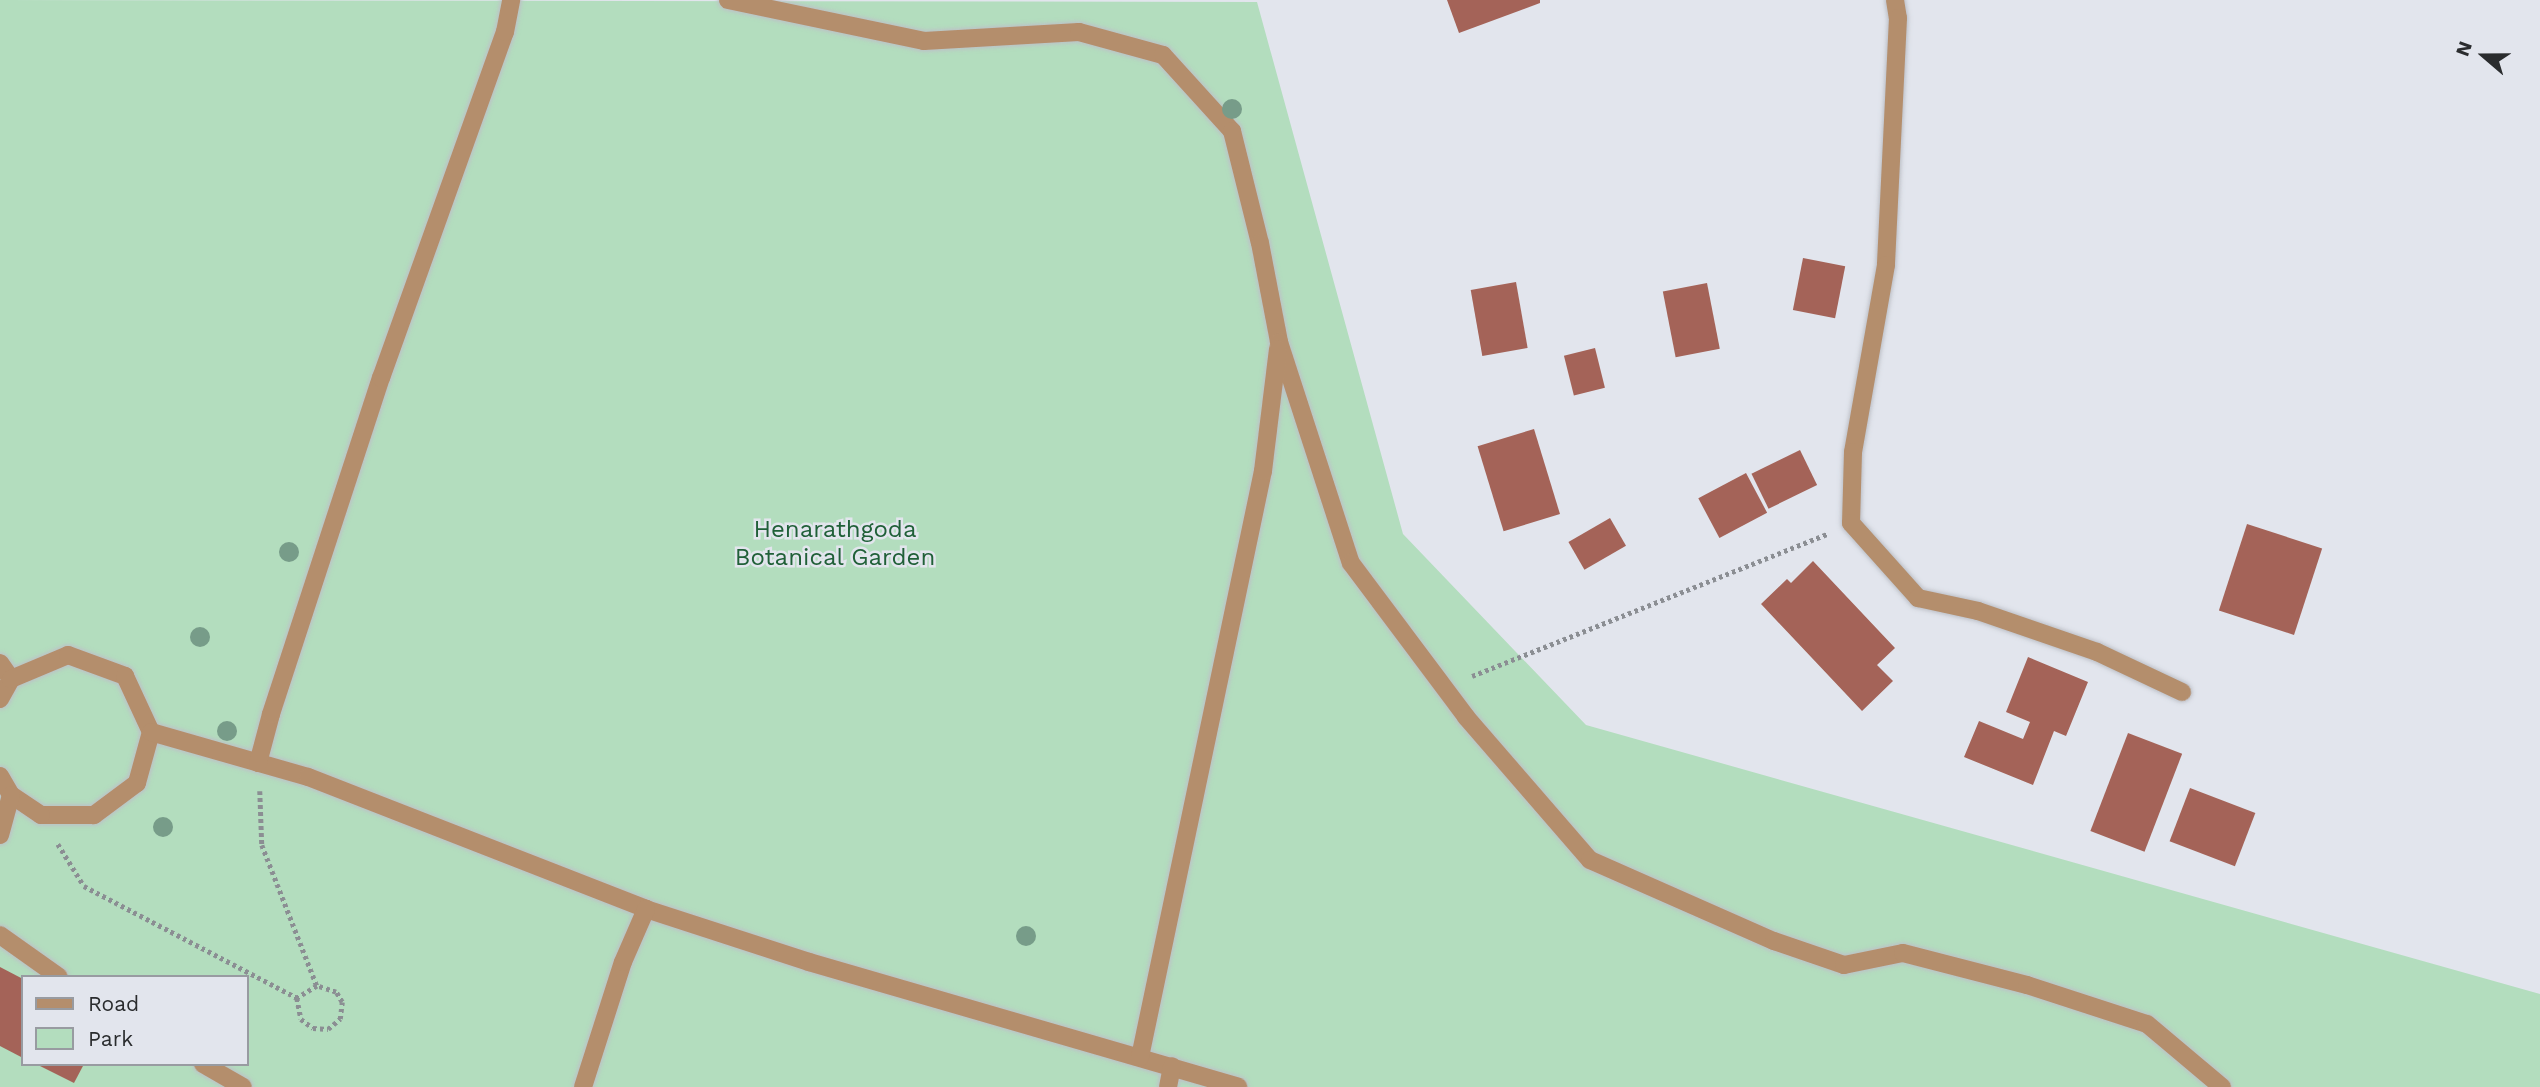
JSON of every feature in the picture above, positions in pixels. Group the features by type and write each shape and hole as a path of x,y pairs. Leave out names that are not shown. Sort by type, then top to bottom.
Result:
{"street":[{"path":"258,763 271,713 381,378 505,32 511,0"},
{"path":"728,0 924,41 1079,33 1163,55 1232,131 1260,243 1279,342 1351,563 1466,717 1590,860 1774,941 1844,964 1903,953 2027,985 2147,1024 2222,1087"},
{"path":"1895,0 1898,18 1886,265 1853,452 1851,523 1918,598 1978,611 2097,652 2182,692"},
{"path":"1140,1057 1263,471 1279,342"},
{"path":"0,699 11,678 68,655 125,676 151,732 137,783 94,816 41,814 11,795 0,776"},
{"path":"0,663 11,678"},
{"path":"151,732 308,777 646,909 809,962 1238,1087"},
{"path":"0,835 11,795"},
{"path":"583,1087 623,962 646,909"},
{"path":"0,934 56,975"},
{"path":"205,1066 216,1080 243,1087"},
{"path":"1168,1087 1172,1066"}],"path":[{"path":"1470,677 1791,550 1851,523"},
{"path":"258,763 262,845 317,986"},
{"path":"41,814 84,886 297,998"},
{"path":"317,986 336,992 342,1002 340,1019 328,1029 313,1028 301,1019 297,998 317,986"}],"green space":[{"name":"Henarathgoda Botanical Garden","path":"0,0 1257,2 1403,534 1586,725 2540,994 2540,1087 0,1087"}],"building":[{"path":"1447,0 1540,0 1540,3 1459,33"},
{"path":"1803,258 1845,266 1835,318 1793,310"},
{"path":"1516,282 1528,348 1482,356 1471,290"},
{"path":"1707,283 1720,349 1676,357 1663,292"},
{"path":"1595,348 1605,388 1574,396 1564,356"},
{"path":"1534,429 1560,514 1504,531 1478,446"},
{"path":"1800,450 1817,485 1769,509 1751,474"},
{"path":"1746,473 1767,513 1719,538 1698,498"},
{"path":"1610,518 1626,546 1584,570 1568,542"},
{"path":"2247,524 2322,548 2294,635 2219,611"},
{"path":"1813,561 1895,648 1877,665 1893,681 1862,711 1761,604 1787,579 1791,583"},
{"path":"2028,657 2088,682 2066,736 2054,731 2033,785 1964,757 1979,721 2023,739 2030,722 2006,712"},
{"path":"2128,733 2182,754 2145,852 2090,831"},
{"path":"2190,788 2255,813 2235,866 2170,841"},
{"path":"0,967 21,978 21,1057 0,1046"},
{"path":"40,1066 83,1066 74,1083"}]}
